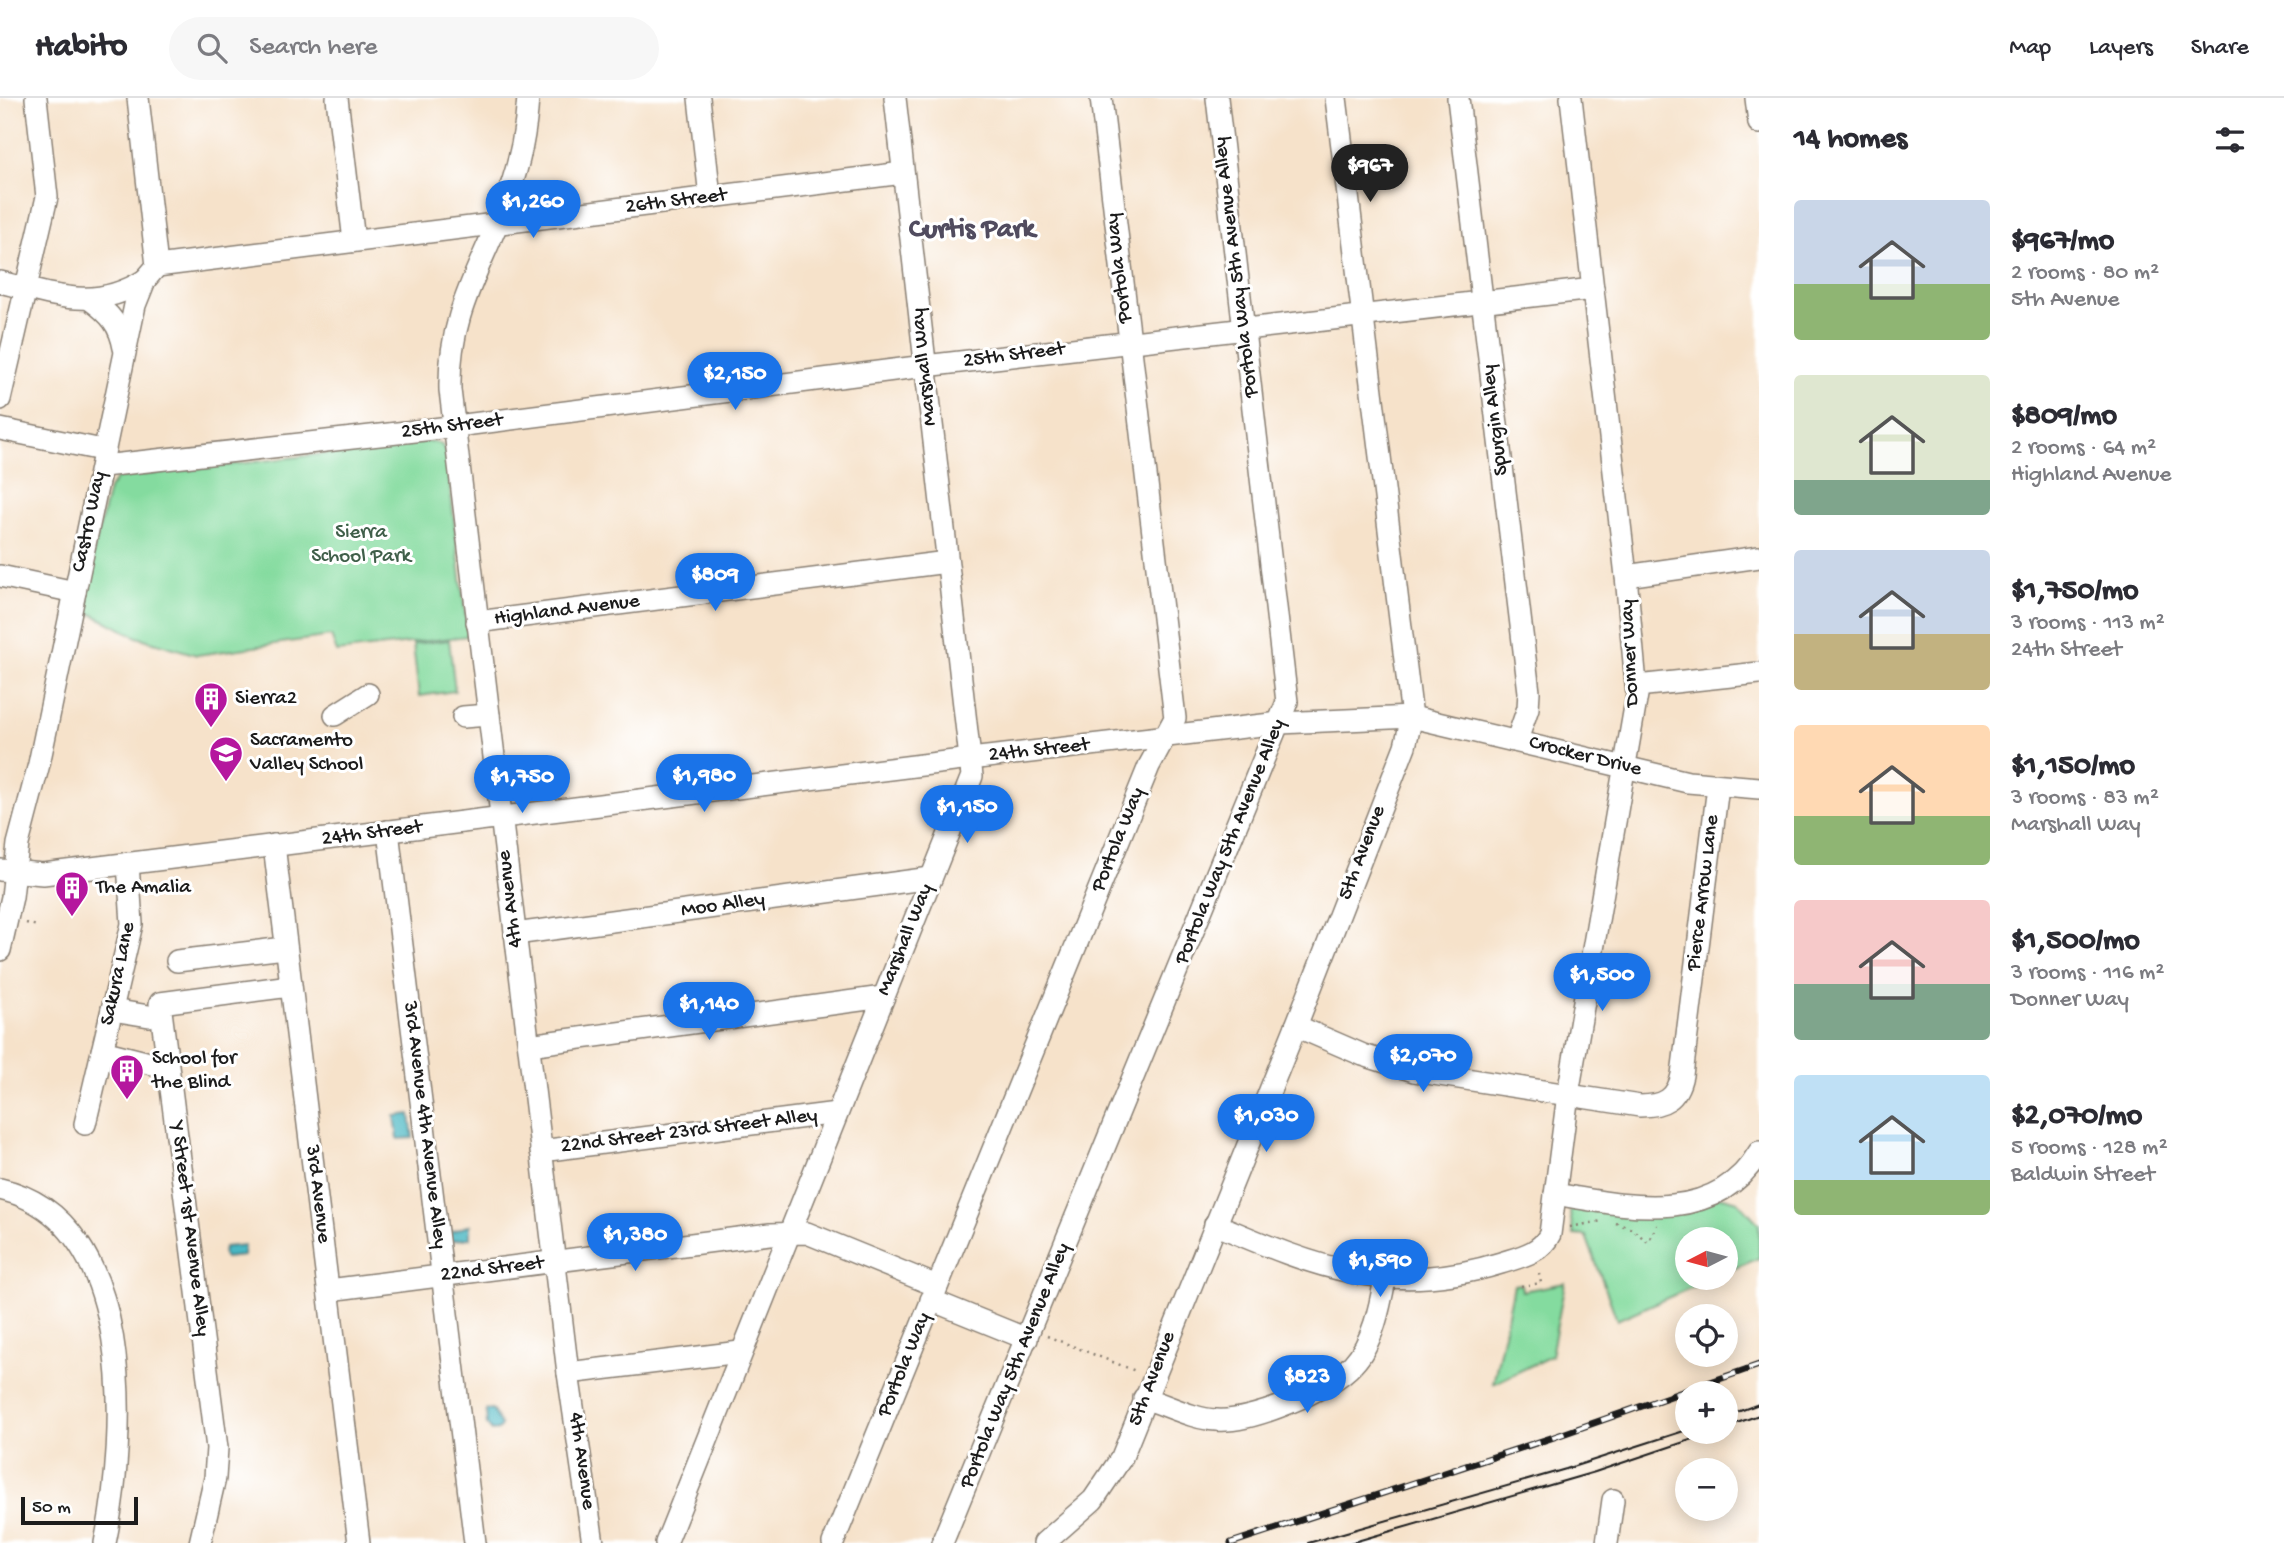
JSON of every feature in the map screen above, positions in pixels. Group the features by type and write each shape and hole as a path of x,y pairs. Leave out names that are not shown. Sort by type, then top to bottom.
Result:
{"street":[{"path":"0,398 47,197 36,98"},
{"name":"Castro Way","path":"0,950 8,872 18,845 39,764 135,305 151,273 138,98"},
{"path":"337,98 354,241"},
{"name":"4th Avenue","path":"528,98 521,152 497,224 462,300 449,373 453,427 568,1373 593,1543"},
{"path":"699,98 710,197"},
{"name":"Marshall Way","path":"666,1543 972,776 895,98"},
{"name":"Portola Way","path":"832,1543 1144,779 1175,718 1101,98"},
{"name":"Portola Way 5th Avenue Alley","path":"942,1543 1287,702 1217,98"},
{"name":"5th Avenue","path":"1044,1543 1074,1519 1110,1478 1122,1457 1152,1377 1296,1026 1405,746 1412,717 1336,98"},
{"name":"Spurgin Alley","path":"1458,98 1529,692 1528,708 1517,740"},
{"name":"Donner Way","path":"1385,1279 1439,1276 1483,1269 1524,1255 1545,1244 1550,1234 1567,1094 1637,686 1571,98"},
{"path":"1756,98 1759,123"},
{"name":"26th Street","path":"0,282 91,300 119,295 151,273 354,241 903,173"},
{"name":"25th Street","path":"0,429 102,458 453,427 925,366 1593,289"},
{"path":"91,300 108,314 121,330 125,355"},
{"path":"1626,576 1759,557"},
{"name":"Highland Avenue","path":"477,622 947,562"},
{"path":"0,576 75,592"},
{"path":"1637,686 1759,673"},
{"path":"335,715 368,694"},
{"path":"463,717 489,716"},
{"name":"Crocker Drive","path":"1412,717 1517,740 1624,768 1718,786 1759,788"},
{"name":"24th Street","path":"8,872 43,874 1280,723 1412,717"},
{"name":"Pierce Arrow Lane","path":"1567,1094 1652,1106 1667,1102 1679,1089 1718,786"},
{"name":"3rd Avenue 4th Avenue Alley","path":"388,831 475,1543"},
{"name":"3rd Avenue","path":"274,845 359,1543"},
{"name":"Sakura Lane","path":"85,1124 133,918 128,863"},
{"name":"Moo Alley","path":"515,934 931,878"},
{"path":"177,961 285,948"},
{"name":"Y Street 1st Avenue Alley","path":"200,1543 215,1478 216,1448 160,1003 290,985"},
{"path":"529,1045 883,998"},
{"path":"112,1010 149,1016"},
{"path":"1296,1026 1363,1055 1414,1071 1567,1094"},
{"path":"102,1051 157,1065"},
{"name":"22nd Street 23rd Street Alley","path":"541,1151 836,1113"},
{"path":"1555,1194 1648,1208 1677,1206 1699,1200 1728,1186 1759,1152"},
{"path":"0,1189 38,1202 64,1222 79,1243 103,1301 113,1345 120,1428 114,1494 105,1543"},
{"path":"1144,1398 1213,1420 1227,1421 1257,1415 1336,1379 1354,1363 1365,1345 1385,1279 1328,1268 1215,1224"},
{"name":"22nd Street","path":"329,1290 807,1233 1029,1335"},
{"path":"568,1373 740,1352"},
{"path":"1607,1543 1613,1500"}],"path":[{"path":"22,922 37,926"},
{"path":"1570,1227 1609,1222 1632,1229 1647,1242"},
{"path":"1521,1286 1541,1283 1539,1274"},
{"path":"1029,1335 1152,1377"}],"green space":[{"name":"Sierra School Park","path":"432,441 442,445 446,453 468,636 337,652 331,636 197,655 137,637 80,608 109,489 117,478"},
{"path":"449,640 455,691 419,696 413,644"},
{"path":"1724,1197 1738,1201 1759,1224 1759,1258 1738,1267 1738,1227 1675,1227 1675,1290 1686,1290 1617,1320 1586,1236 1574,1235 1570,1214 1572,1206"},
{"path":"1565,1283 1551,1356 1493,1384 1514,1285 1521,1284 1522,1291"}],"water":[{"path":"410,1114 413,1138 398,1139 395,1116"},
{"path":"470,1225 470,1238 449,1241 448,1233"},
{"path":"244,1245 243,1256 225,1258 223,1255 224,1247"},
{"path":"492,1409 501,1426 498,1430 492,1431 487,1425 486,1410"}],"tram line":[{"path":"1738,1412 1759,1404"},
{"path":"1738,1423 1759,1415"},
{"path":"1308,1543 1566,1469 1675,1434"},
{"path":"1350,1543 1595,1472 1678,1444"}],"railway":[{"path":"1231,1543 1554,1437 1759,1365"}],"place":[{"name":"Sierra2","path":"211,729"},
{"name":"Sacramento Valley School","path":"226,783"},
{"name":"The Amalia","path":"72,918"},
{"name":"School for the Blind","path":"127,1101"}],"district":[{"name":"Curtis Park","path":"972,230"}]}
